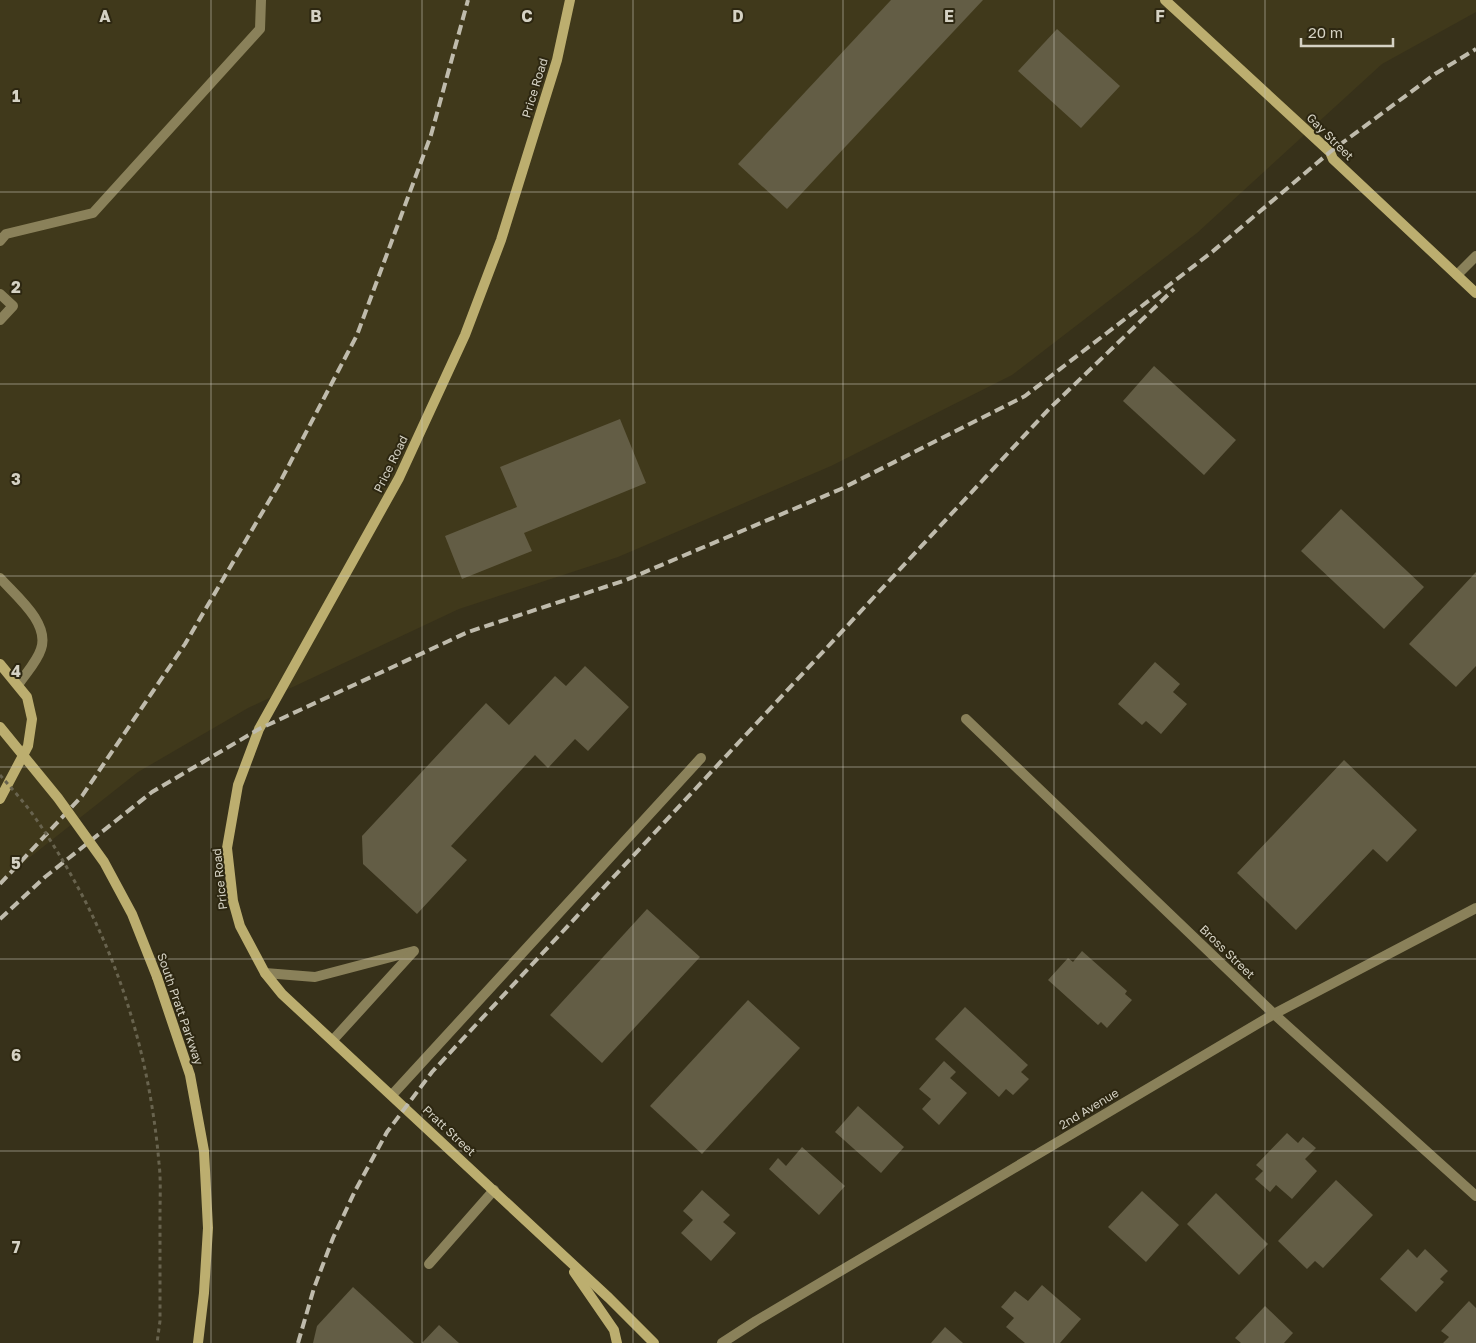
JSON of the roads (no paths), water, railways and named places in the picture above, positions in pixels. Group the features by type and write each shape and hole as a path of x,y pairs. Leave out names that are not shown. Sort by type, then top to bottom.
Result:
{"street":[{"path":"0,240 6,234 92,213 260,29 261,0"},
{"name":"Price Road","path":"240,926 232,901 227,848 238,785 259,729 399,478 465,335 502,240 557,60 570,0"},
{"name":"Gay Street","path":"1165,0 1330,152 1333,159 1476,293"},
{"path":"1457,275 1476,256"},
{"path":"0,294 12,306 0,320"},
{"path":"0,578 39,621 43,638 41,650 18,685"},
{"path":"0,664 27,697 32,719 28,746 0,799"},
{"name":"Bross Street","path":"966,719 1274,1014 1476,1196"},
{"name":"South Pratt Parkway","path":"0,727 58,798 104,862 132,914 154,968 190,1075 204,1151 208,1228 204,1293 198,1343"},
{"path":"392,1095 701,758"},
{"name":"2nd Avenue","path":"722,1343 1274,1014 1476,908"},
{"name":"Pratt Street","path":"240,926 265,973 282,994 494,1190 654,1343"},
{"path":"265,973 315,978 414,951 333,1040"},
{"path":"429,1264 494,1190"},
{"path":"564,1256 614,1330 617,1343"}],"railway":[{"path":"0,884 82,796 185,644 279,484 357,335 431,135 468,0"},
{"path":"0,919 45,877 152,792 259,729 468,632 626,580 841,489 1025,396 1212,252 1330,152 1435,74 1476,49"},
{"path":"298,1343 314,1288 333,1238 355,1191 387,1132 432,1072 1049,409 1174,289"}]}
